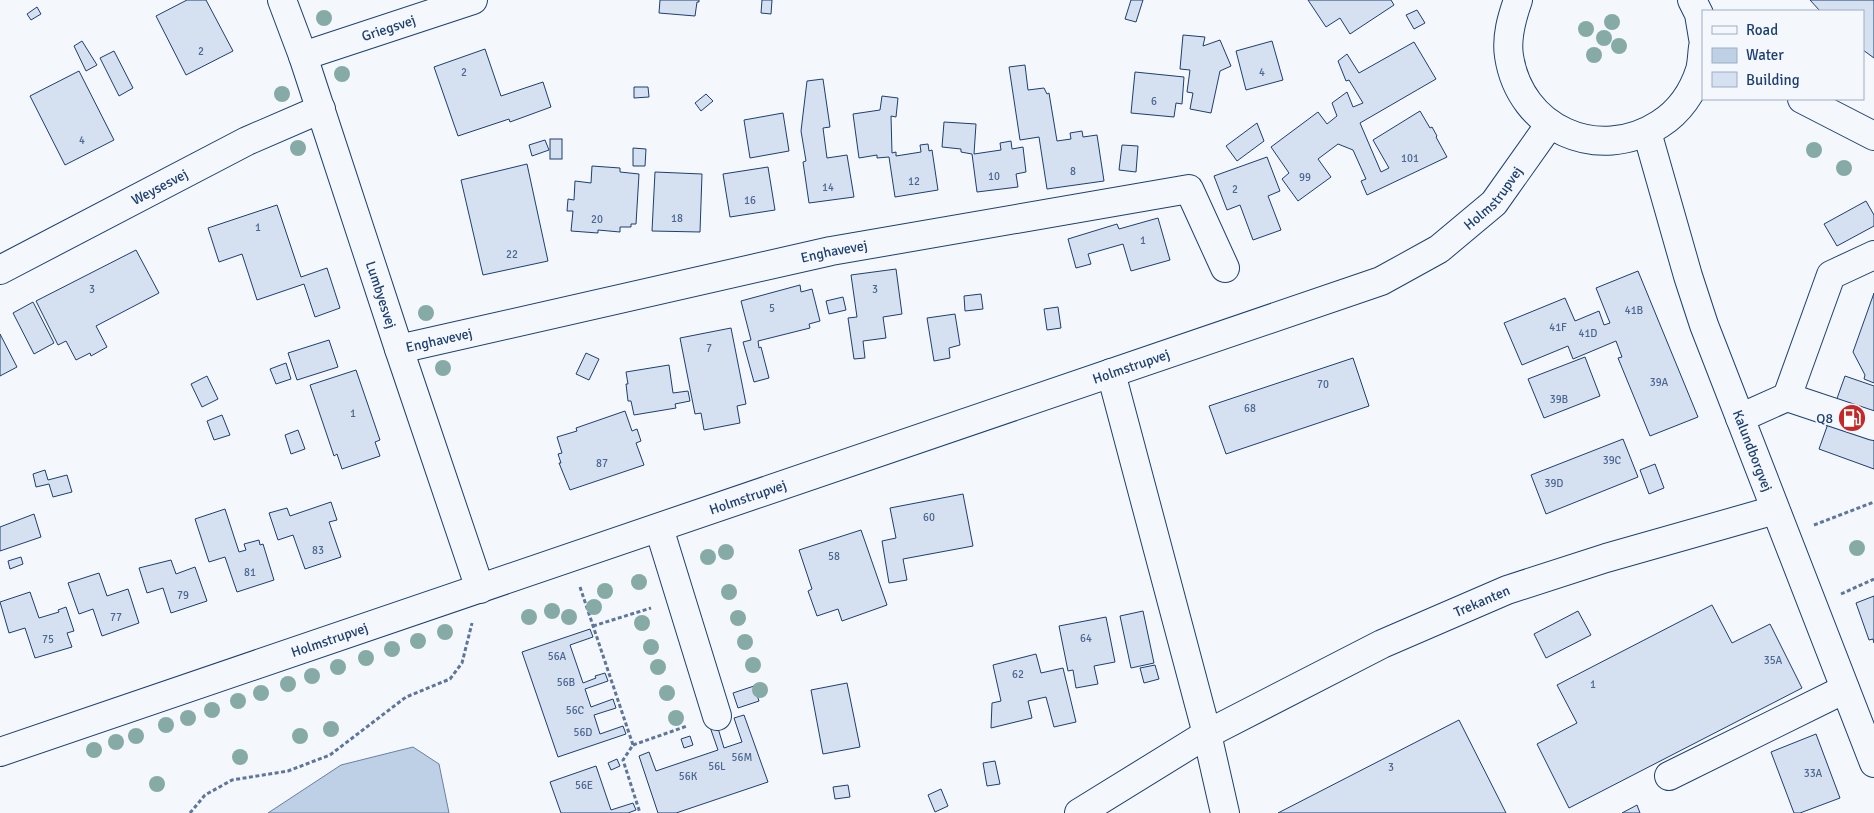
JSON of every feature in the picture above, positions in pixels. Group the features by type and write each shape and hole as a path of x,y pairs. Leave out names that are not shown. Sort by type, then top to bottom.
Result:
{"street":[{"name":"Lumbyesvej","path":"282,0 321,108 399,349 480,589"},
{"name":"Griegsvej","path":"303,56 473,0"},
{"path":"1518,0 1509,27 1508,55 1515,81 1530,105 1550,124 1572,136 1597,141 1623,140 1647,132 1671,117 1689,95 1702,62"},
{"path":"1692,0 1699,14 1702,32"},
{"path":"1804,100 1874,136"},
{"name":"Weysesvej","path":"0,270 247,141 321,108"},
{"name":"Holmstrupvej","path":"0,752 1381,281 1439,249 1494,204 1550,124"},
{"name":"Kalundborgvej","path":"1647,132 1688,276 1775,510 1874,763"},
{"name":"Enghavevej","path":"399,349 831,251 1189,189 1225,268"},
{"path":"1787,397 1831,275 1874,255"},
{"path":"1111,373 1207,734 1225,813"},
{"path":"1740,418 1787,397 1874,426"},
{"name":"Trekanten","path":"1079,813 1207,734 1382,644 1507,590 1606,558 1775,510"},
{"path":"659,528 717,716"},
{"path":"1669,776 1845,689"}],"path":[{"path":"1785,536 1874,502"},
{"path":"570,558 633,745"},
{"path":"190,813 205,795 232,780 288,772 330,754 406,698 450,679 462,663 480,589"},
{"path":"593,626 680,598"},
{"path":"640,813 623,760 633,745 717,716"}],"water":[{"path":"413,747 439,764 449,813 268,813 341,765"}],"building":[{"path":"187,0 206,0 233,51 186,75 156,16"},
{"path":"660,0 699,0 699,2 697,2 695,16 659,13"},
{"path":"762,0 772,0 771,14 761,13"},
{"path":"1131,0 1143,0 1136,22 1125,19"},
{"path":"1308,0 1391,0 1394,5 1350,34 1340,18 1326,27"},
{"path":"1810,0 1874,0 1874,58 1864,51 1864,10 1819,10"},
{"path":"37,7 41,14 31,20 27,14"},
{"path":"1417,10 1425,23 1414,29 1406,15"},
{"path":"1183,35 1205,37 1203,46 1220,40 1231,66 1220,71 1211,113 1190,109 1193,93 1187,92 1190,70 1180,69"},
{"path":"82,41 97,65 86,71 74,46"},
{"path":"1272,41 1283,80 1246,90 1236,51"},
{"path":"1414,42 1436,79 1360,123 1381,172 1389,168 1373,140 1420,111 1430,128 1432,127 1447,157 1367,195 1361,181 1366,179 1353,150 1338,144 1318,159 1331,177 1298,201 1282,179 1289,173 1271,147 1318,112 1327,124 1337,116 1332,103 1347,92 1353,107 1363,103 1349,80 1346,81 1338,61 1347,54 1359,73"},
{"path":"485,49 501,96 543,82 551,107 510,122 509,119 458,136 434,67"},
{"path":"114,51 133,88 119,96 100,58"},
{"path":"1025,65 1028,90 1044,88 1047,94 1049,93 1057,141 1071,139 1070,133 1082,131 1083,137 1097,135 1104,181 1047,189 1039,137 1020,140 1009,67"},
{"path":"79,71 114,140 65,165 30,96"},
{"path":"1135,72 1184,77 1182,104 1176,103 1174,117 1131,113"},
{"path":"823,79 830,127 823,128 827,158 847,155 854,197 809,203 803,162 806,161 801,131 807,81"},
{"path":"634,87 648,87 649,97 634,98"},
{"path":"706,94 713,101 701,111 695,103"},
{"path":"882,96 898,98 896,117 891,116 892,153 896,152 896,156 921,152 920,145 928,144 929,151 932,150 938,190 895,197 889,157 877,158 877,155 859,158 853,114 880,110"},
{"path":"783,113 789,151 750,158 744,120"},
{"path":"944,122 976,124 974,154 1001,150 1000,143 1011,141 1012,149 1023,147 1026,172 1016,174 1018,187 977,192 972,154 961,152 961,149 942,147"},
{"path":"1257,123 1264,141 1237,161 1226,146"},
{"path":"550,139 562,139 562,159 550,159"},
{"path":"545,140 549,150 532,156 529,145"},
{"path":"1122,145 1138,146 1136,172 1119,170"},
{"path":"633,148 646,149 645,166 633,166"},
{"path":"1267,157 1280,191 1268,196 1281,230 1253,240 1240,205 1227,210 1214,176"},
{"path":"527,164 548,261 483,275 461,180"},
{"path":"592,166 620,168 620,172 639,174 636,224 631,224 631,227 620,227 620,232 598,230 598,233 571,231 573,211 567,211 568,199 574,200 575,181 591,183"},
{"path":"768,167 775,210 730,217 723,174"},
{"path":"655,172 702,174 700,232 652,231"},
{"path":"1866,201 1874,215 1874,226 1837,246 1824,224"},
{"path":"277,205 301,277 327,268 340,308 315,317 304,284 257,300 242,254 219,262 208,228"},
{"path":"1158,218 1170,260 1131,271 1123,244 1088,254 1091,264 1076,268 1068,239 1117,224 1119,229"},
{"path":"136,250 159,293 96,326 107,347 91,356 90,353 76,360 66,341 58,345 36,301"},
{"path":"896,269 902,314 883,317 886,338 863,341 865,358 854,359 848,318 857,317 851,275"},
{"path":"1638,271 1698,417 1650,436 1618,358 1622,357 1616,341 1573,359 1568,346 1522,365 1504,323 1565,298 1575,321 1599,311 1604,325 1610,323 1596,288"},
{"path":"800,285 801,292 812,289 820,321 809,324 810,328 758,341 769,378 754,382 743,342 751,340 741,301"},
{"path":"1874,293 1874,383 1864,379 1865,375 1853,352"},
{"path":"981,294 983,309 965,311 964,296"},
{"path":"843,297 846,310 829,314 826,301"},
{"path":"33,302 54,343 34,354 13,313"},
{"path":"1058,307 1061,328 1047,330 1044,309"},
{"path":"955,314 960,345 949,348 950,358 934,361 927,318"},
{"path":"731,328 746,404 737,406 740,423 704,430 701,413 695,414 680,338"},
{"path":"0,334 17,367 0,376"},
{"path":"329,340 338,367 297,380 288,353"},
{"path":"586,353 599,359 589,380 576,374"},
{"path":"1585,357 1600,396 1544,418 1528,379"},
{"path":"1353,358 1369,406 1226,454 1209,406"},
{"path":"286,363 291,379 276,384 270,369"},
{"path":"669,365 673,393 688,391 690,401 675,404 676,408 634,415 631,401 628,401 626,372"},
{"path":"356,370 380,440 375,442 380,456 342,469 337,454 334,456 310,385"},
{"path":"207,376 218,399 202,407 191,384"},
{"name":"Q8","path":"1845,376 1874,386 1874,469 1819,449"},
{"path":"625,411 632,431 637,429 641,441 636,443 644,465 570,490 559,463 561,463 558,454 562,453 557,437 577,431 576,428"},
{"path":"222,415 230,435 214,440 207,421"},
{"path":"298,430 305,449 291,454 285,435"},
{"path":"1623,439 1638,477 1546,514 1531,475"},
{"path":"1655,464 1664,488 1649,494 1640,470"},
{"path":"45,470 48,480 67,475 72,492 53,497 49,484 36,487 33,474"},
{"path":"963,494 973,546 903,559 907,580 889,583 882,541 896,538 890,508"},
{"path":"331,502 337,520 329,522 341,557 305,569 293,535 278,540 269,513 287,508 290,516"},
{"path":"225,509 239,552 246,550 244,544 259,540 260,545 263,544 274,580 237,592 225,557 209,562 195,519"},
{"path":"34,514 41,537 0,551 0,527"},
{"path":"861,530 887,605 842,621 838,609 817,616 808,591 812,589 799,550"},
{"path":"21,557 23,564 10,569 8,561"},
{"path":"171,560 176,574 195,567 207,601 171,613 163,588 147,593 139,568"},
{"path":"99,573 107,596 128,589 139,623 102,636 93,609 79,614 68,583"},
{"path":"30,592 39,618 59,612 58,610 66,607 74,631 67,633 72,647 35,658 25,628 9,633 0,602"},
{"path":"1874,596 1874,643 1873,639 1869,640 1856,603"},
{"path":"1712,605 1732,643 1770,624 1802,688 1569,808 1537,744 1577,723 1557,685"},
{"path":"1143,611 1154,663 1131,668 1120,616"},
{"path":"1578,611 1591,635 1546,658 1534,634"},
{"path":"1106,617 1115,662 1094,666 1098,684 1076,688 1073,670 1068,671 1059,626"},
{"path":"590,629 593,637 570,645 583,683 605,673 608,681 585,689 591,707 613,699 616,708 594,715 600,734 623,726 626,734 558,757 522,652"},
{"path":"1036,654 1041,673 1063,668 1076,722 1054,727 1046,697 1028,701 1032,718 991,728 992,703 1001,701 993,665"},
{"path":"1155,665 1159,679 1144,683 1140,668"},
{"path":"847,683 860,747 823,754 811,690"},
{"path":"754,686 759,701 738,708 733,693"},
{"path":"744,715 768,782 676,813 658,813 639,756 649,752 656,771 718,750 710,727 717,725 724,748 742,742 734,718"},
{"path":"1459,720 1506,813 1278,813"},
{"path":"1816,734 1840,798 1800,813 1794,813 1771,752"},
{"path":"690,736 693,745 684,748 681,739"},
{"path":"617,759 620,766 611,770 608,763"},
{"path":"995,761 1000,784 987,786 983,763"},
{"path":"596,766 611,810 633,803 636,810 628,813 561,813 550,782"},
{"path":"848,785 850,797 835,799 833,787"},
{"path":"941,789 948,806 935,812 928,795"},
{"path":"1637,805 1640,813 1622,813"}],"place":[{"name":"Q8","path":"1852,418"}]}
